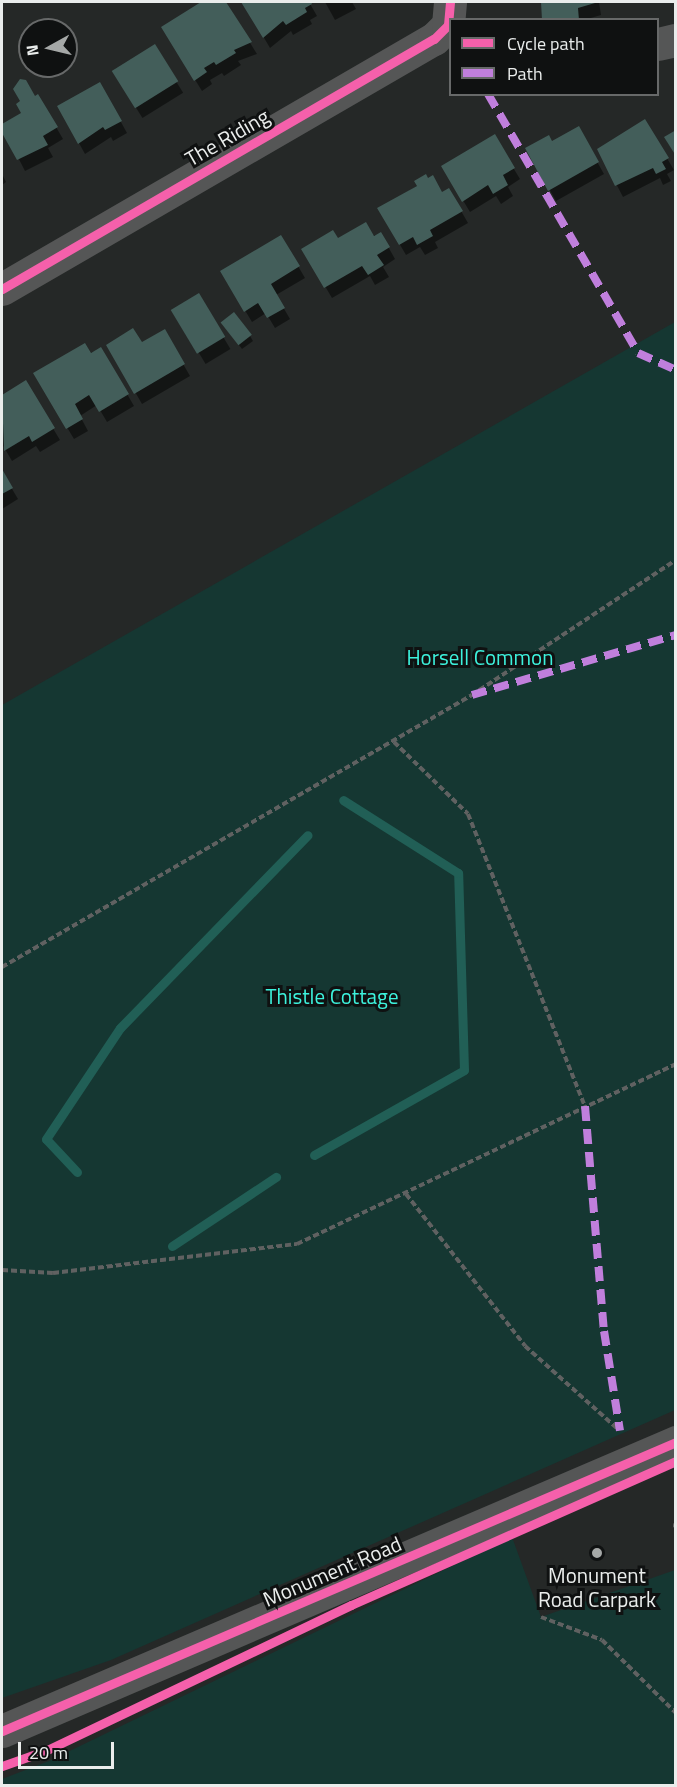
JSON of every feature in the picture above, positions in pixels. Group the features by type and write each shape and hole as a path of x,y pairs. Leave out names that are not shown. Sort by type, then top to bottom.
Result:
{"street":[{"name":"The Riding","path":"2,289 434,39 449,18"},
{"path":"659,44 675,40"},
{"name":"Monument Road","path":"2,1731 661,1448"}],"path":[{"path":"2,967 472,695 675,560"},
{"path":"394,742 468,814 585,1106"},
{"path":"2,1270 52,1273 297,1244 675,1064"},
{"path":"406,1194 525,1346 661,1448"},
{"path":"541,1617 602,1640 675,1713"}],"green space":[{"name":"Horsell Common","path":"675,322 675,1410 111,1660 2,1698 2,705"},
{"path":"512,1537 541,1617 675,1570 675,1785 2,1785 2,1779 49,1761"}],"building":[{"path":"201,2 226,2 252,42 234,50 236,53 216,65 214,62 204,68 207,72 194,81 161,27"},
{"path":"241,2 311,2 312,4 305,8 307,12 286,25 283,21 263,38"},
{"path":"541,2 595,2 578,8 579,18 542,18"},
{"path":"155,44 178,81 135,108 112,71"},
{"path":"20,79 26,80 35,96 38,94 58,127 43,136 48,145 17,160 2,133 2,124 21,113 16,104 20,101 13,89"},
{"path":"100,82 122,121 105,130 103,127 78,144 57,106"},
{"path":"645,119 669,158 662,162 666,169 656,174 653,168 615,186 597,149"},
{"path":"579,126 599,162 548,191 525,148 549,135 552,141"},
{"path":"676,130 676,156 664,137"},
{"path":"495,134 515,168 503,175 508,185 493,194 488,185 462,202 441,166"},
{"path":"426,174 428,178 433,175 442,192 449,188 463,211 430,230 433,236 417,245 413,237 399,245 377,208 417,186 414,181"},
{"path":"366,222 374,236 381,232 390,247 377,255 384,265 368,275 362,266 324,288 301,249 333,230 338,238"},
{"path":"281,235 300,266 271,284 285,308 267,318 258,303 244,312 220,271"},
{"path":"199,293 225,337 197,354 171,310"},
{"path":"234,312 252,335 238,345 221,322"},
{"path":"133,328 142,342 165,329 185,364 134,394 106,345"},
{"path":"85,343 91,353 101,347 129,394 99,412 89,395 75,404 83,419 66,429 33,373"},
{"path":"26,380 55,428 32,442 29,436 4,451 2,395"},
{"path":"2,469 13,488 2,494"}],"waterway":[{"path":"314,1155 464,1070 458,873 343,800"},
{"path":"77,1172 46,1139 120,1028 308,835"},
{"path":"172,1246 276,1177"}],"marked path":[{"path":"489,96 638,353 676,370"},
{"path":"472,695 676,635"},
{"path":"585,1106 604,1331 620,1431"}],"cycle path":[{"path":"2,289 434,39 448,25 450,2"},
{"path":"2,1731 676,1442"},
{"path":"2,1766 47,1750 351,1605 676,1461"}],"place":[{"name":"Monument Road Carpark","path":"597,1553"}],"park label":[{"name":"Thistle Cottage","path":"332,996"}]}
